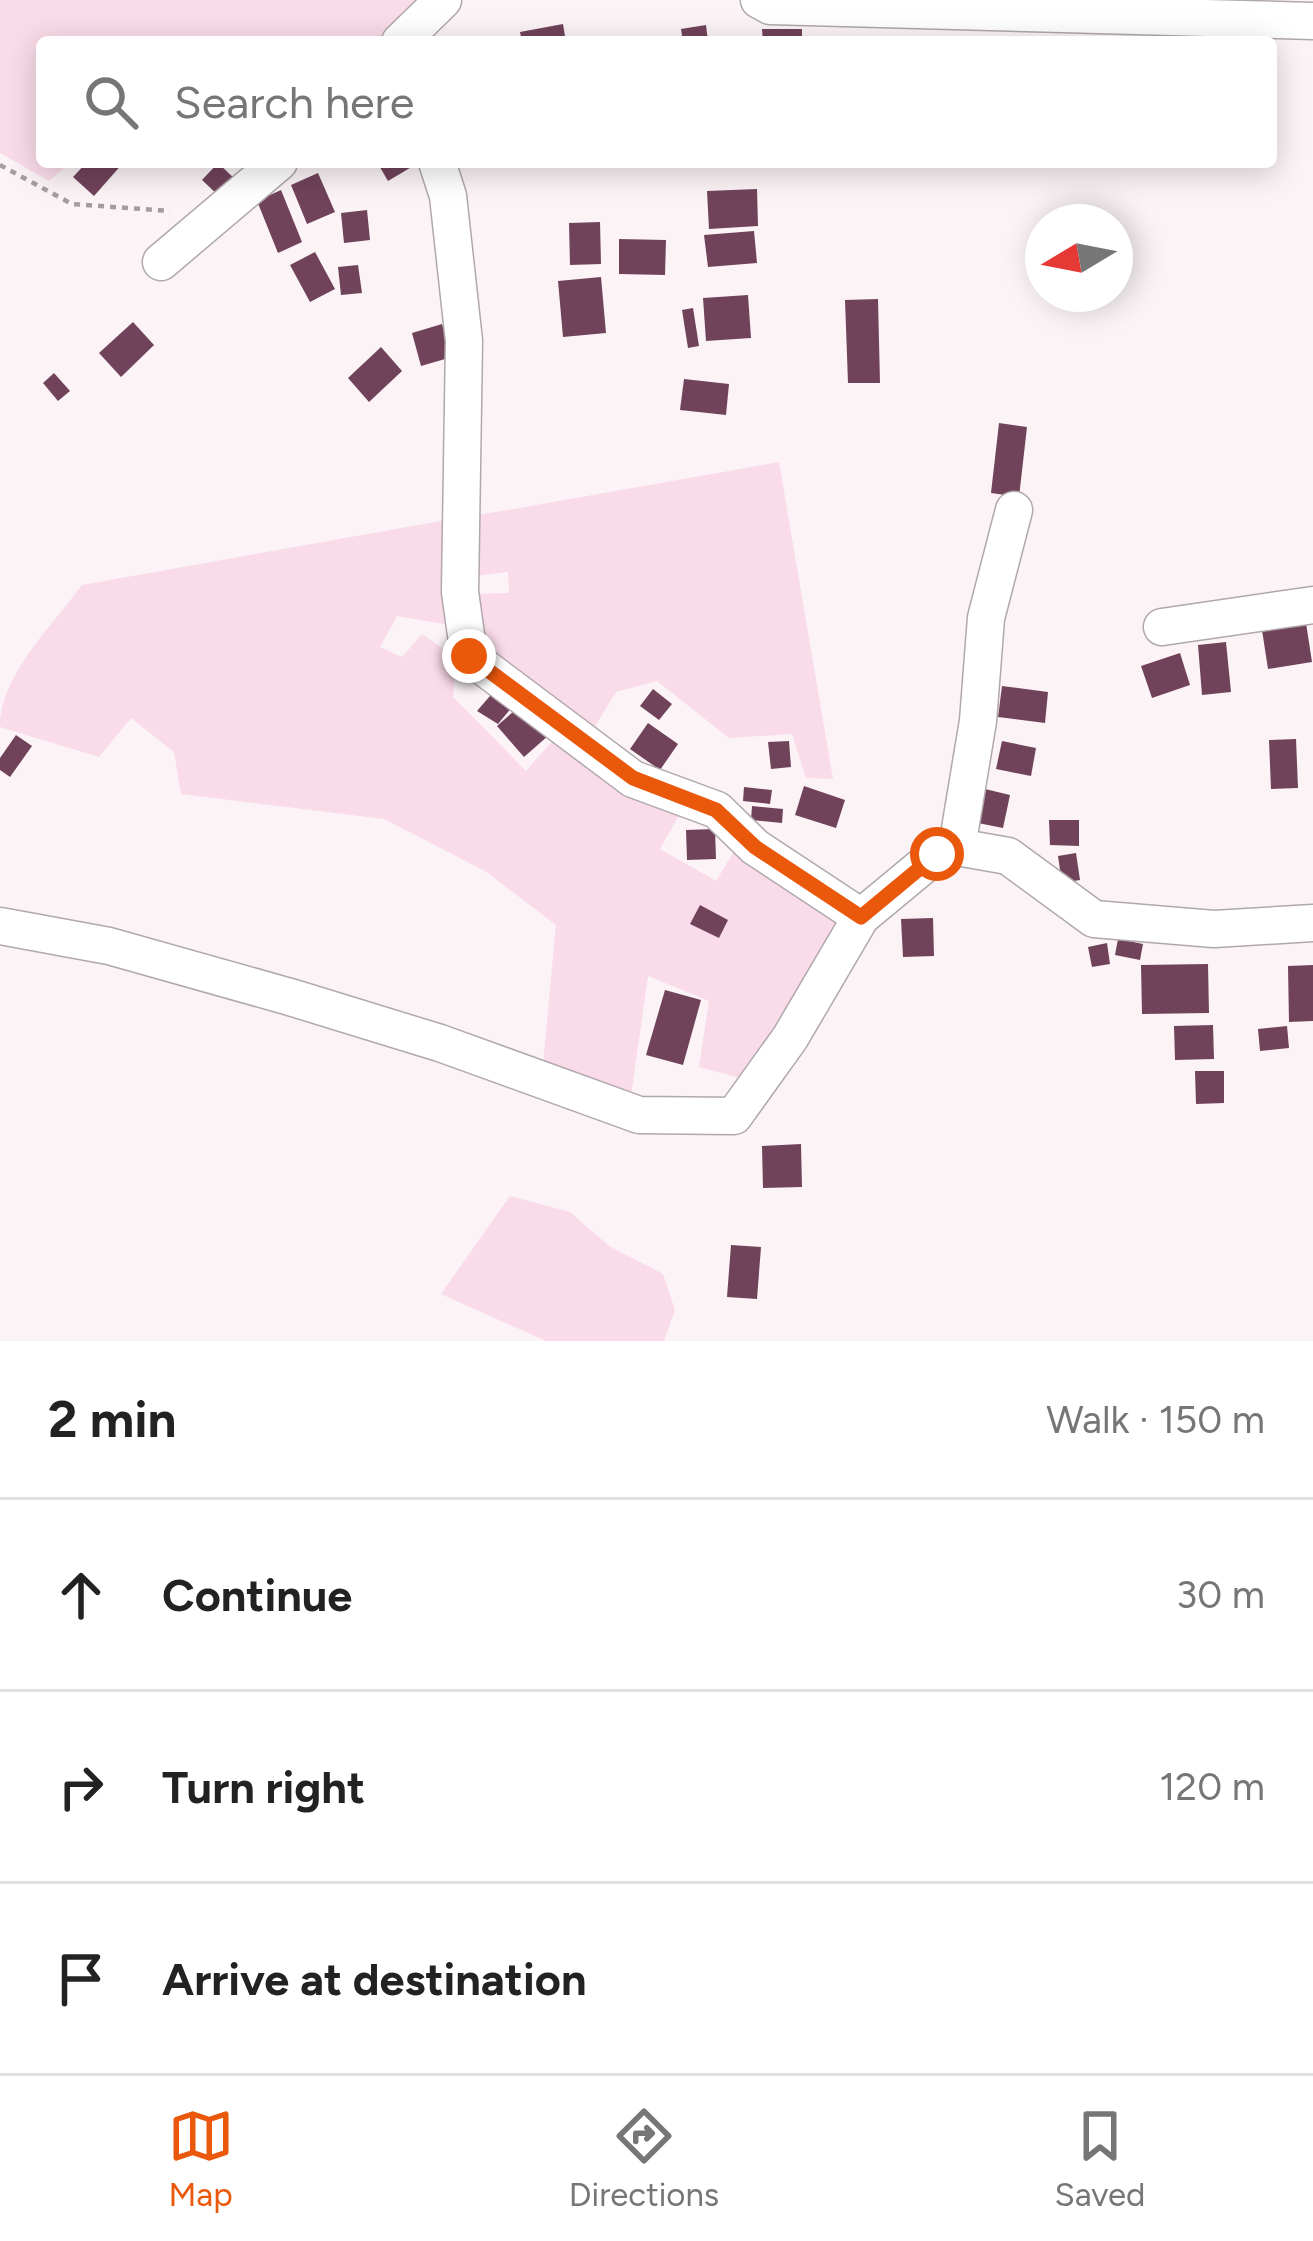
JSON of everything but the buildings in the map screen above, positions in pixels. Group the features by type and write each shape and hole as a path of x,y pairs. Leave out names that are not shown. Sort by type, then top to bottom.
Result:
{"street":[{"path":"759,0 770,6 1122,9 1313,22"},
{"path":"406,36 438,2"},
{"path":"161,262 272,168"},
{"path":"439,168 448,196 464,341 460,592 469,656 633,778 716,810 755,847 861,917"},
{"path":"957,847 978,721 986,618 1014,510"},
{"path":"1162,627 1313,604"},
{"path":"0,926 109,946 290,997 440,1043 639,1115 734,1116 790,1038 861,917 937,854 957,847 1008,856 1094,920 1214,928 1313,922"}],"path":[{"path":"0,165 72,204 214,214"}],"shaded area":[{"path":"0,0 429,0 400,36 36,36 36,168 64,168 49,181 0,153"},
{"path":"779,462 833,779 806,778 792,734 729,738 657,681 616,692 588,738 473,643 468,594 509,593 508,572 467,577 468,517"},
{"path":"452,519 456,626 397,616 380,647 402,657 422,634 457,658 453,697 526,771 559,734 681,812 660,849 716,881 738,845 847,927 752,1081 699,1067 709,1001 648,976 631,1096 543,1064 556,925 485,871 384,819 181,794 174,752 131,718 99,757 0,727 2,708 18,670 82,585"},
{"path":"510,1196 570,1212 609,1246 663,1274 675,1310 664,1341 546,1341 441,1294"}],"route":[{"path":"469,656 633,778 716,810 755,847 861,917 937,854"}]}
